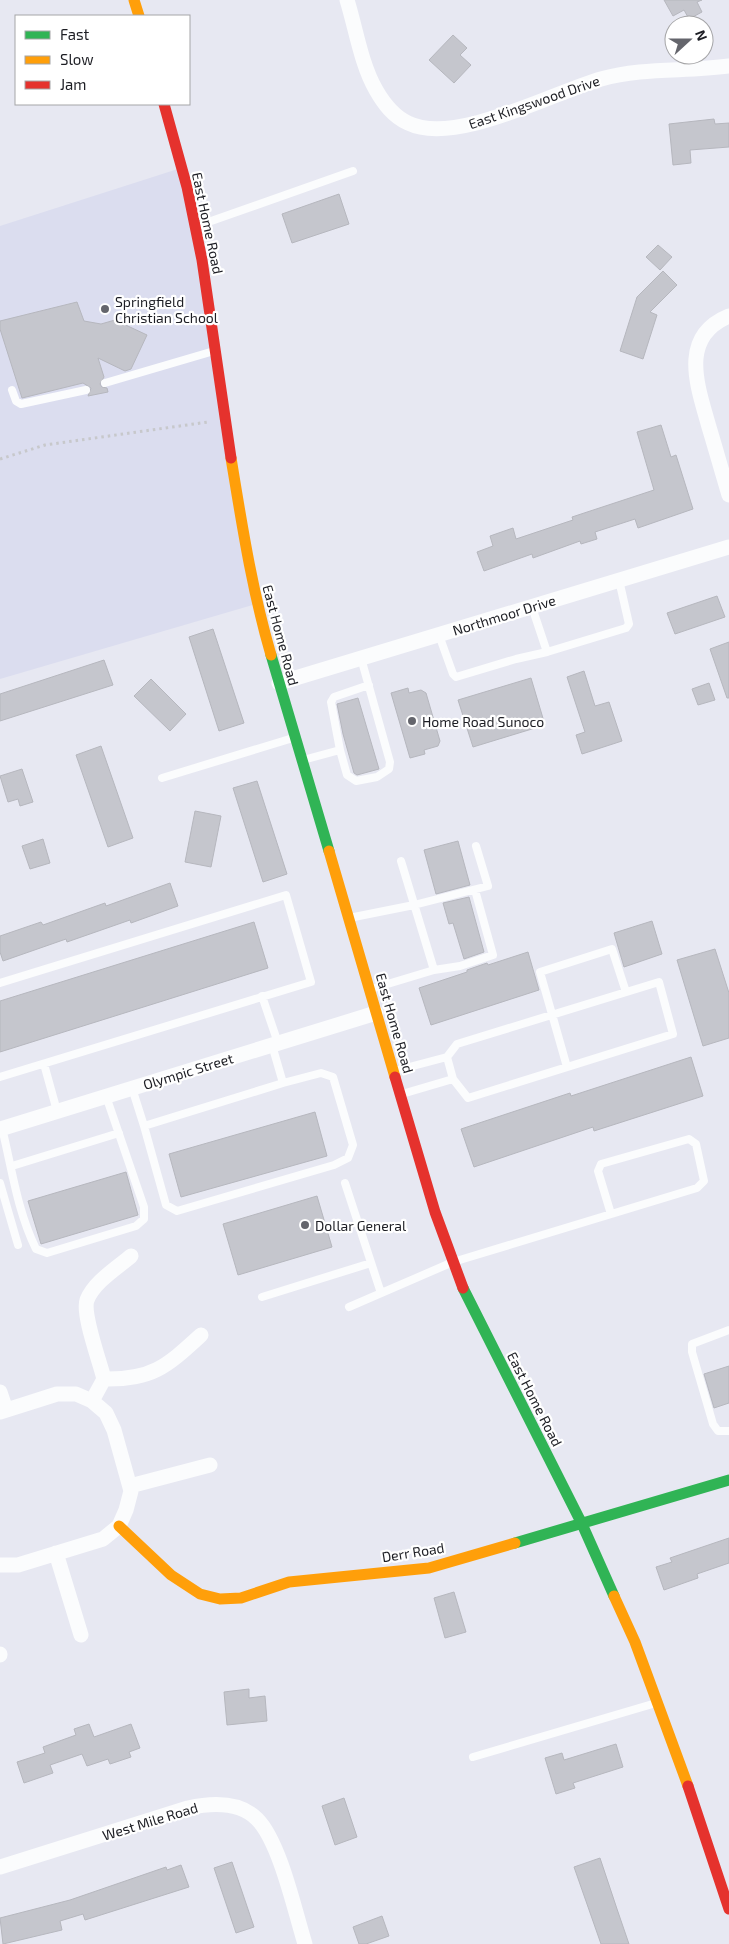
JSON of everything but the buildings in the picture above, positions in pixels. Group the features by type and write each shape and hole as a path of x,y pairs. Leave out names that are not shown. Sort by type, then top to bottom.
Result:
{"street":[{"path":"134,0 138,15"},
{"name":"East Kingswood Drive","path":"349,6 375,88 386,105 397,116 422,128 441,129 465,126 600,79 631,72 729,66"},
{"name":"East Home Road","path":"164,105 195,227 227,420 247,562 256,604 435,1212 453,1262 484,1332 582,1524 635,1642 708,1840 729,1909"},
{"path":"729,316 710,327 702,338 695,361 696,376 729,494"},
{"name":"Northmoor Drive","path":"279,684 729,547"},
{"name":"Olympic Street","path":"1,1128 376,1013"},
{"path":"92,1401 104,1379 86,1314 87,1300 95,1288 131,1256"},
{"path":"104,1379 128,1379 143,1376 168,1364 201,1335"},
{"path":"0,1392 3,1411 57,1394 76,1394 92,1401 106,1413 114,1430 130,1486 126,1510 119,1526 103,1539 18,1565 0,1565"},
{"path":"130,1486 210,1465"},
{"name":"Derr Road","path":"119,1526 171,1575 200,1594 220,1599 241,1598 289,1582 429,1568 729,1480"},
{"path":"56,1553 81,1636"},
{"name":"West Mile Road","path":"0,1867 188,1808 219,1804 234,1807 252,1816 265,1829 286,1881 305,1944"}],"lane":[{"path":"195,227 354,171"},
{"path":"105,383 216,351"},
{"path":"12,390 16,401 21,404 86,390"},
{"path":"440,635 453,674 456,677 626,628 629,624 619,580"},
{"path":"532,607 547,652"},
{"path":"362,658 390,762 389,769 377,777 356,781 347,775 330,702 334,697 369,685"},
{"path":"162,778 295,738"},
{"path":"302,761 340,750"},
{"path":"349,918 414,906 488,886 476,846"},
{"path":"401,861 434,970"},
{"path":"369,989 434,970 460,966 493,955 475,890"},
{"path":"0,983 286,895 311,982 0,1077"},
{"path":"567,1067 540,972 612,949 626,992"},
{"path":"394,1072 447,1056 457,1044 659,982 673,1034 468,1098 452,1079 447,1056"},
{"path":"262,996 283,1083"},
{"path":"44,1064 57,1111"},
{"path":"132,1088 166,1205 177,1210 334,1165 348,1158 353,1145 333,1077 321,1073 144,1126"},
{"path":"400,1094 452,1079"},
{"path":"1,1128 12,1166 12,1179 36,1249 47,1253 127,1229 136,1226 144,1219 144,1207 106,1096"},
{"path":"12,1166 119,1133"},
{"path":"349,1307 453,1262 697,1188 704,1181 696,1144 689,1139 601,1164 598,1170 611,1214"},
{"path":"345,1183 381,1293"},
{"path":"0,1184 18,1245"},
{"path":"262,1297 371,1263"},
{"path":"729,1330 692,1344 692,1352 713,1424 718,1431 729,1432"},
{"path":"473,1757 658,1702"}],"path":[{"path":"0,459 45,445 227,420"}],"shaded area":[{"path":"181,168 256,604 0,679 0,226"}],"traffic: fast":[{"path":"271,655 329,851"},
{"path":"463,1288 582,1524 614,1596"},
{"path":"515,1543 729,1480"}],"traffic: slow":[{"path":"134,0 139,15"},
{"path":"231,458 243,533 271,655"},
{"path":"329,851 395,1077"},
{"path":"119,1526 171,1575 200,1594 220,1599 241,1598 289,1582 429,1568 515,1543"},
{"path":"614,1596 635,1642 688,1786"}],"traffic: jam":[{"path":"164,105 187,187 202,260 231,458"},
{"path":"395,1077 435,1212 463,1288"},
{"path":"688,1786 729,1909"}],"place":[{"name":"Springfield Christian School","path":"105,309"},
{"name":"Home Road Sunoco","path":"412,721"},
{"name":"Dollar General","path":"305,1225"}]}
